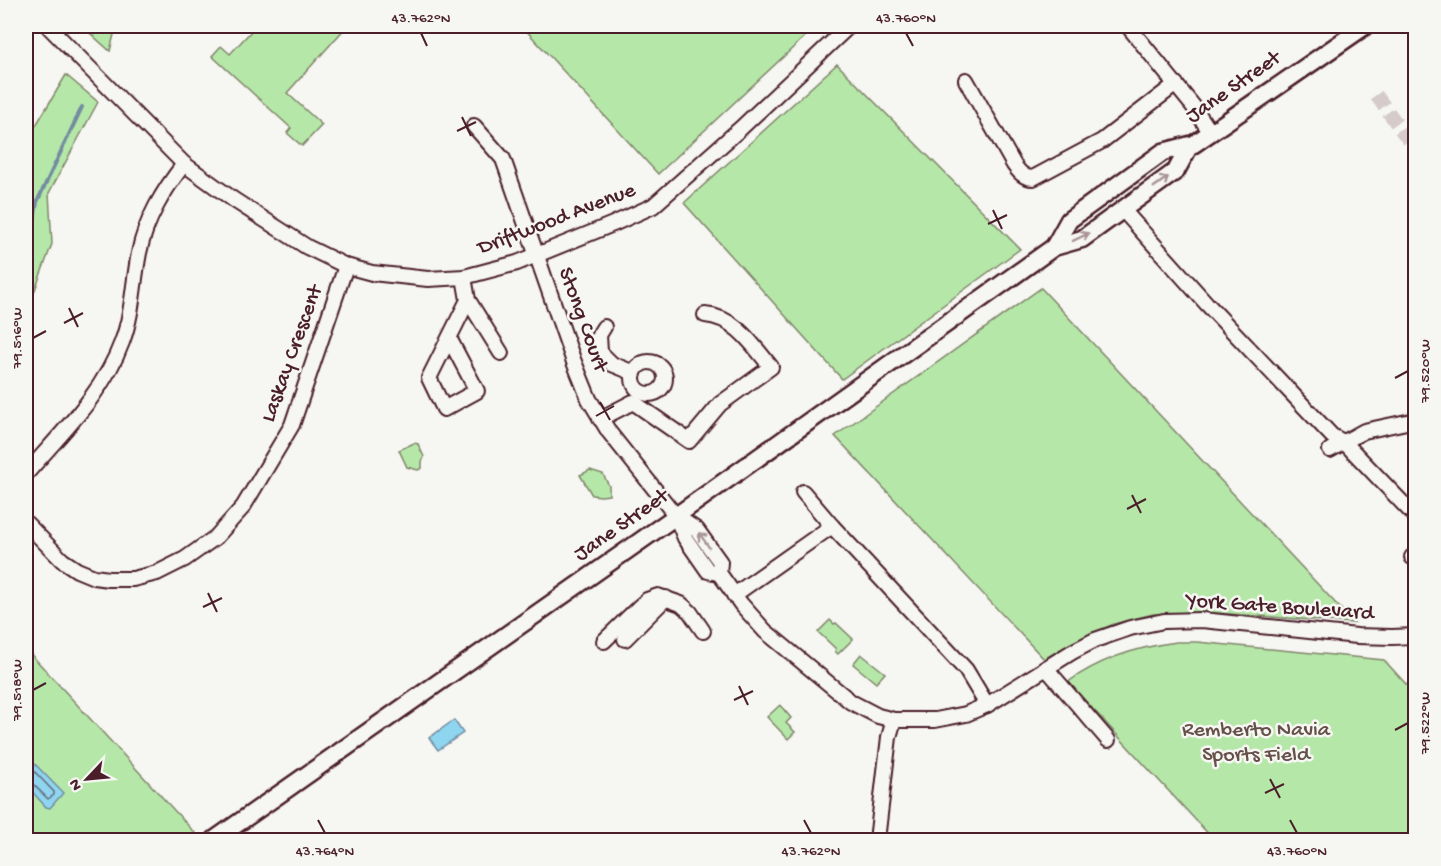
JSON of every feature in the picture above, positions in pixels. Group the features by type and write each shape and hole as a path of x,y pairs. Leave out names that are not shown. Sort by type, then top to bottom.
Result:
{"main road":[{"name":"Jane Street","path":"1054,247 1069,220 1163,152 1188,147 1211,133 1365,26"},
{"name":"Jane Street","path":"214,840 1054,247 1082,239 1123,210 1176,171 1188,147"},
{"path":"1109,192 1123,210"}],"street":[{"name":"Driftwood Avenue","path":"48,26 184,164 270,224 307,247 346,266 372,273 411,278 464,277 502,268 537,256 638,213 659,201 754,116 849,26"},
{"path":"1128,26 1176,84 1211,133"},
{"path":"966,80 1014,165 1022,175 1028,178 1034,178 1102,141 1176,84"},
{"name":"Stong Court","path":"474,126 503,159 574,362 600,419 676,516"},
{"path":"26,474 80,411 111,368 128,326 139,254 146,229 163,192 184,164"},
{"path":"1123,210 1207,304 1332,436 1345,442 1416,517"},
{"name":"Laskay Crescent","path":"26,523 62,560 94,577 109,579 133,579 158,573 216,537 243,507 292,425 346,266"},
{"path":"464,277 468,300 501,353"},
{"path":"449,338 477,391 444,409 429,378 449,338 468,300"},
{"path":"600,419 638,397 661,389 665,380 662,370 654,363 644,363 634,373 638,397 688,441 720,404 771,367 737,329 716,316 705,315"},
{"path":"604,327 599,335 600,352 612,364 634,373"},
{"path":"1330,450 1364,430 1416,420"},
{"path":"803,492 966,670 987,705"},
{"name":"York Gate Boulevard","path":"676,516 697,530 720,562 719,573 734,595 765,631 850,702 878,716 894,720 935,720 966,714 987,705 1095,640 1130,627 1164,621 1202,620 1357,636 1416,636"},
{"path":"734,595 832,526"},
{"path":"604,641 647,600 658,596 681,604 690,612 703,631"},
{"path":"625,639 666,598"},
{"path":"1046,668 1108,740"},
{"path":"878,840 889,737 894,720"}],"green space":[{"path":"82,26 116,26 110,51"},
{"path":"256,26 347,26 287,93 322,125 302,146 287,133 291,128 212,56 221,46 230,54"},
{"path":"522,26 808,26 812,30 658,174"},
{"path":"837,64 1020,249 842,379 684,203"},
{"path":"66,75 98,102 49,193 52,244 32,298 26,307 26,142"},
{"path":"1041,288 1354,623 1202,612 1153,614 1114,624 1075,641 1044,659 835,436"},
{"path":"414,443 418,444 424,457 422,468 418,470 407,467 399,450"},
{"path":"590,470 603,474 609,486 609,495 592,495 580,475"},
{"path":"830,620 853,639 838,654 836,649 818,632"},
{"name":"Remberto Navia Sports Field","path":"1177,642 1384,660 1415,694 1415,840 1214,840 1068,682 1106,660 1148,647"},
{"path":"26,649 196,834 187,840 26,840"},
{"path":"861,654 885,673 876,683 853,664"},
{"path":"780,705 791,718 786,723 795,732 788,739 767,717"}],"water":[{"path":"454,720 463,733 438,750 429,738"},
{"path":"33,762 63,793 50,808 46,807 26,785 26,768"}],"waterway":[{"path":"26,262 37,202 82,107"}],"tunnel":[{"path":"1376,95 1410,142"}]}
